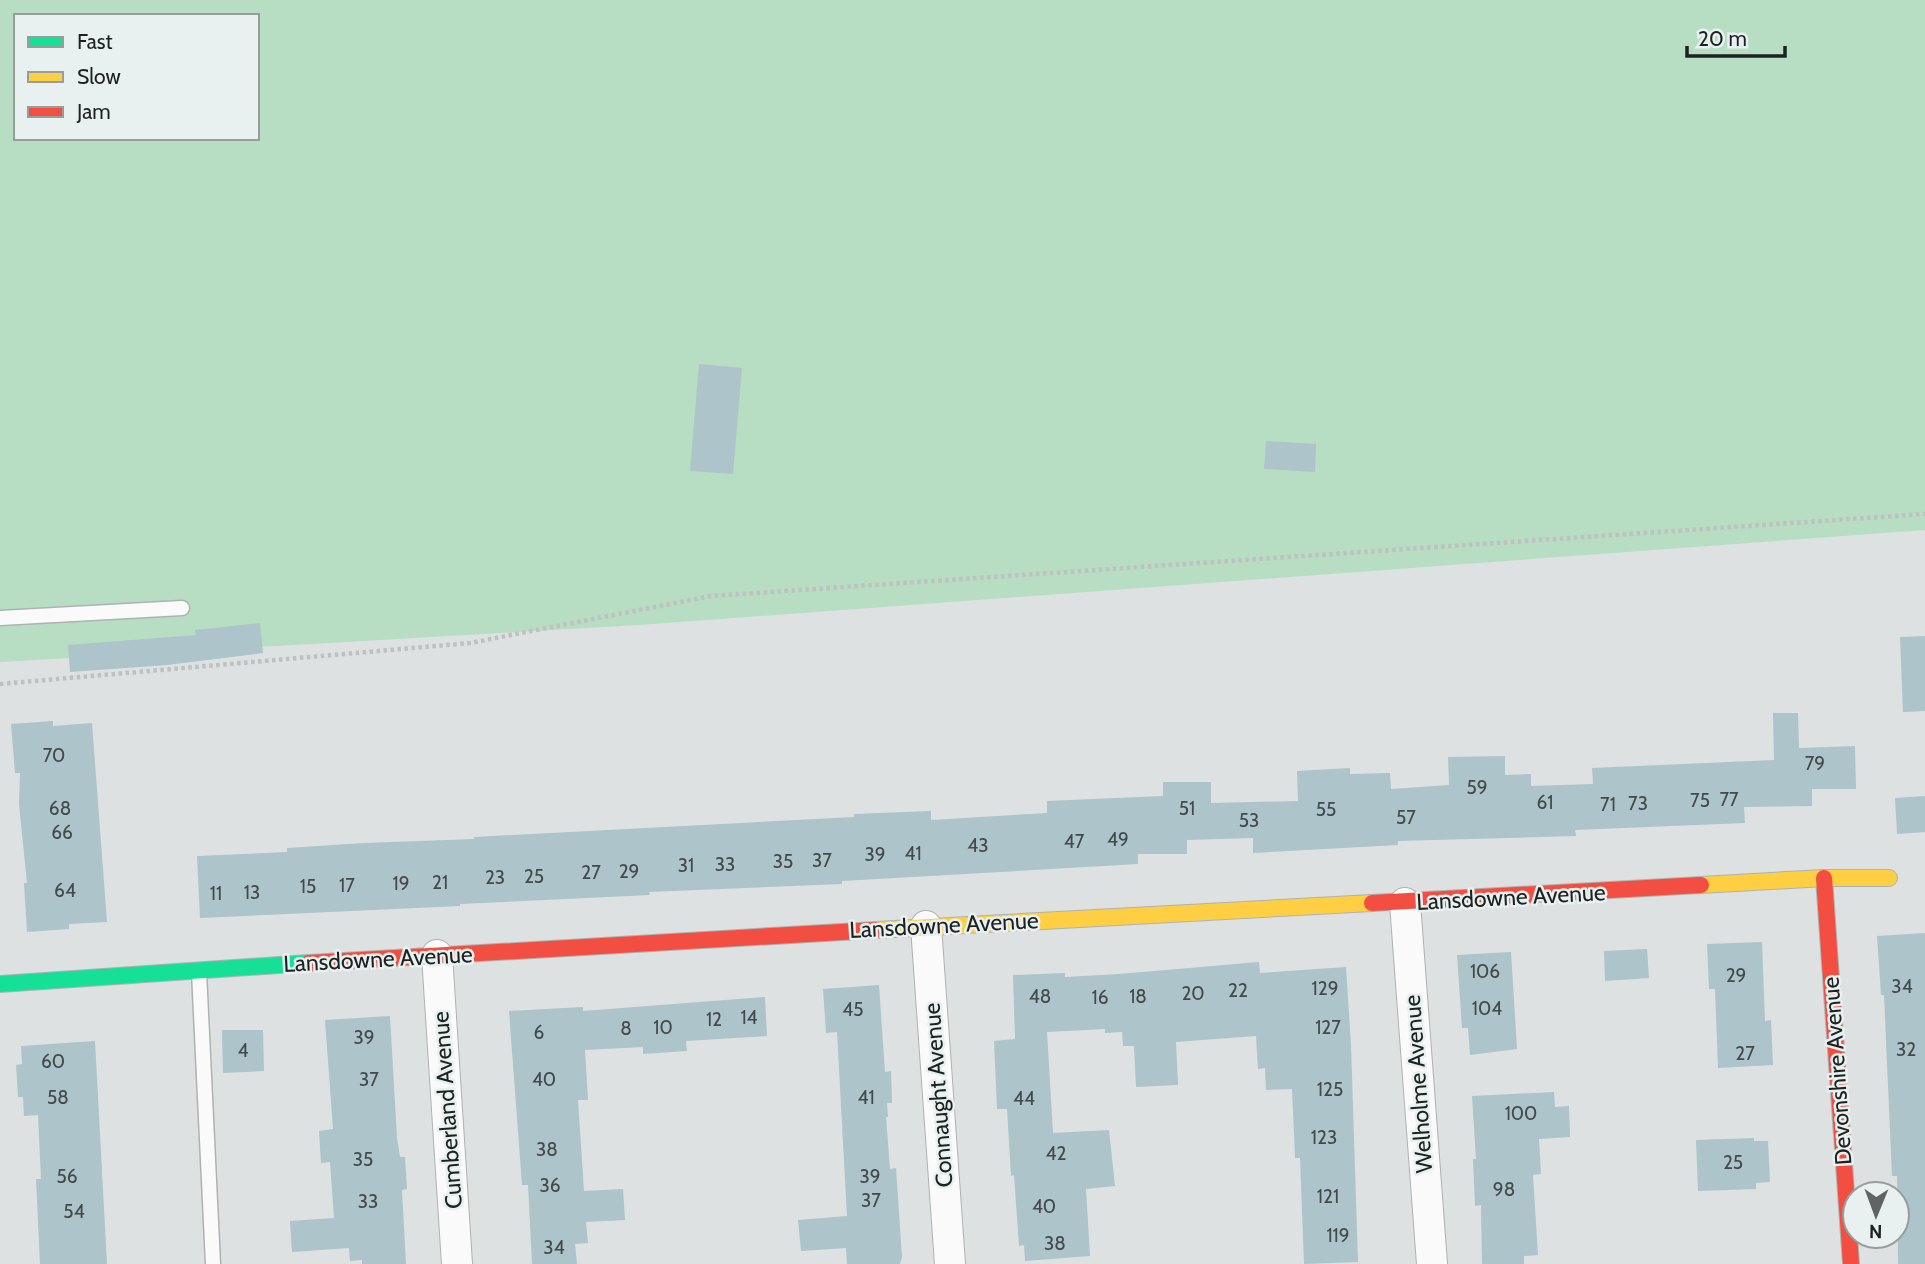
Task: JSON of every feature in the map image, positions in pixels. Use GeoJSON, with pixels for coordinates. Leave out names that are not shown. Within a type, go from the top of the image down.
{"type":"FeatureCollection","features":[{"type":"Feature","properties":{"kind":"street","name":"Lansdowne Avenue"},"geometry":{"type":"LineString","coordinates":[[0,984],[199,969],[926,926],[1405,903],[1824,878],[1889,878]]}},
{"type":"Feature","properties":{"kind":"street","name":"Devonshire Avenue"},"geometry":{"type":"LineString","coordinates":[[1824,878],[1851,1264]]}},
{"type":"Feature","properties":{"kind":"street","name":"Welholme Avenue"},"geometry":{"type":"LineString","coordinates":[[1405,903],[1432,1264]]}},
{"type":"Feature","properties":{"kind":"street","name":"Connaught Avenue"},"geometry":{"type":"LineString","coordinates":[[926,926],[950,1264]]}},
{"type":"Feature","properties":{"kind":"street","name":"Cumberland Avenue"},"geometry":{"type":"LineString","coordinates":[[437,955],[457,1264]]}},
{"type":"Feature","properties":{"kind":"lane"},"geometry":{"type":"LineString","coordinates":[[0,618],[181,608]]}},
{"type":"Feature","properties":{"kind":"lane"},"geometry":{"type":"LineString","coordinates":[[199,969],[213,1264]]}},
{"type":"Feature","properties":{"kind":"path"},"geometry":{"type":"LineString","coordinates":[[0,684],[470,643],[711,596],[1925,514]]}},
{"type":"Feature","properties":{"kind":"green space"},"geometry":{"type":"Polygon","coordinates":[[[0,0],[1925,0],[1925,530],[639,625],[0,662],[0,0]]]}},
{"type":"Feature","properties":{"kind":"building"},"geometry":{"type":"Polygon","coordinates":[[[699,364],[742,368],[733,474],[690,471],[699,364]]]}},
{"type":"Feature","properties":{"kind":"building"},"geometry":{"type":"Polygon","coordinates":[[[1266,441],[1316,444],[1315,472],[1264,469],[1266,441]]]}},
{"type":"Feature","properties":{"kind":"building"},"geometry":{"type":"Polygon","coordinates":[[[260,623],[263,653],[167,665],[70,672],[68,645],[196,635],[195,630],[260,623]]]}},
{"type":"Feature","properties":{"kind":"building"},"geometry":{"type":"Polygon","coordinates":[[[1925,636],[1925,711],[1903,712],[1900,637],[1925,636]]]}},
{"type":"Feature","properties":{"kind":"building"},"geometry":{"type":"Polygon","coordinates":[[[1773,713],[1798,713],[1799,748],[1855,746],[1856,789],[1812,789],[1812,806],[1744,807],[1745,823],[1575,830],[1576,836],[1398,841],[1398,845],[1253,853],[1253,838],[1187,840],[1187,854],[1138,854],[1138,864],[842,881],[842,884],[649,892],[650,895],[460,906],[200,918],[197,856],[287,852],[287,848],[364,843],[854,817],[854,814],[931,811],[931,820],[1047,813],[1047,801],[1163,796],[1163,782],[1211,782],[1211,803],[1298,801],[1297,771],[1350,768],[1350,774],[1390,773],[1391,789],[1449,785],[1448,757],[1505,756],[1505,775],[1531,774],[1531,786],[1593,784],[1592,768],[1774,760],[1773,713]]]}},
{"type":"Feature","properties":{"kind":"building"},"geometry":{"type":"Polygon","coordinates":[[[53,721],[53,726],[92,723],[107,922],[69,924],[69,929],[27,932],[24,883],[27,883],[19,804],[20,773],[15,773],[11,724],[53,721]]]}},
{"type":"Feature","properties":{"kind":"building"},"geometry":{"type":"Polygon","coordinates":[[[1925,796],[1925,832],[1897,834],[1895,798],[1925,796]]]}},
{"type":"Feature","properties":{"kind":"building"},"geometry":{"type":"Polygon","coordinates":[[[1925,933],[1925,1264],[1898,1264],[1898,1250],[1911,1250],[1911,1180],[1897,1180],[1897,1176],[1892,1176],[1884,995],[1881,995],[1877,936],[1925,933]]]}},
{"type":"Feature","properties":{"kind":"building"},"geometry":{"type":"Polygon","coordinates":[[[1762,942],[1765,1021],[1771,1020],[1773,1065],[1718,1068],[1715,989],[1709,989],[1707,944],[1762,942]]]}},
{"type":"Feature","properties":{"kind":"building"},"geometry":{"type":"Polygon","coordinates":[[[1647,949],[1649,978],[1605,981],[1604,951],[1647,949]]]}},
{"type":"Feature","properties":{"kind":"building"},"geometry":{"type":"Polygon","coordinates":[[[1511,952],[1517,1049],[1470,1055],[1468,1028],[1462,1028],[1457,955],[1511,952]]]}},
{"type":"Feature","properties":{"kind":"building"},"geometry":{"type":"Polygon","coordinates":[[[1259,962],[1260,973],[1346,967],[1358,1262],[1304,1264],[1300,1158],[1295,1158],[1292,1089],[1266,1090],[1265,1068],[1258,1069],[1256,1036],[1176,1042],[1178,1085],[1136,1087],[1134,1046],[1123,1046],[1122,1032],[1105,1033],[1105,1029],[1047,1032],[1053,1133],[1109,1130],[1115,1186],[1086,1189],[1090,1256],[1025,1261],[1024,1245],[1019,1246],[1007,1109],[997,1109],[994,1041],[1015,1039],[1013,975],[1065,973],[1065,977],[1259,962]]]}},
{"type":"Feature","properties":{"kind":"building"},"geometry":{"type":"Polygon","coordinates":[[[879,985],[885,1072],[891,1071],[892,1103],[887,1103],[886,1117],[890,1169],[896,1168],[902,1257],[900,1264],[847,1264],[846,1248],[801,1251],[798,1220],[847,1216],[837,1032],[826,1033],[823,989],[879,985]]]}},
{"type":"Feature","properties":{"kind":"building"},"geometry":{"type":"Polygon","coordinates":[[[765,997],[767,1036],[686,1041],[687,1051],[643,1054],[643,1047],[585,1050],[588,1100],[578,1100],[584,1191],[623,1189],[625,1220],[586,1222],[588,1243],[575,1244],[577,1264],[532,1264],[528,1185],[522,1185],[509,1011],[583,1007],[583,1011],[765,997]]]}},
{"type":"Feature","properties":{"kind":"building"},"geometry":{"type":"Polygon","coordinates":[[[390,1016],[397,1138],[400,1157],[405,1157],[407,1189],[402,1190],[406,1264],[362,1264],[362,1260],[350,1261],[349,1248],[292,1252],[290,1221],[334,1218],[330,1162],[321,1163],[319,1131],[333,1129],[325,1020],[390,1016]]]}},
{"type":"Feature","properties":{"kind":"building"},"geometry":{"type":"Polygon","coordinates":[[[222,1030],[263,1030],[264,1071],[223,1073],[222,1030]]]}},
{"type":"Feature","properties":{"kind":"building"},"geometry":{"type":"Polygon","coordinates":[[[95,1041],[107,1264],[40,1264],[36,1179],[41,1179],[38,1115],[24,1116],[23,1097],[18,1097],[16,1065],[22,1064],[21,1046],[95,1041]]]}},
{"type":"Feature","properties":{"kind":"building"},"geometry":{"type":"Polygon","coordinates":[[[1554,1092],[1555,1107],[1569,1106],[1570,1137],[1539,1139],[1541,1174],[1533,1175],[1538,1255],[1524,1256],[1524,1264],[1482,1264],[1481,1205],[1475,1206],[1473,1159],[1476,1159],[1472,1096],[1554,1092]]]}},
{"type":"Feature","properties":{"kind":"building"},"geometry":{"type":"Polygon","coordinates":[[[1754,1138],[1754,1141],[1768,1141],[1770,1182],[1756,1183],[1756,1189],[1698,1191],[1696,1140],[1754,1138]]]}},
{"type":"Feature","properties":{"kind":"traffic: fast"},"geometry":{"type":"LineString","coordinates":[[0,984],[309,963]]}},
{"type":"Feature","properties":{"kind":"traffic: slow"},"geometry":{"type":"LineString","coordinates":[[1701,885],[1824,878],[1889,878]]}},
{"type":"Feature","properties":{"kind":"traffic: slow"},"geometry":{"type":"LineString","coordinates":[[876,930],[1372,903]]}},
{"type":"Feature","properties":{"kind":"traffic: jam"},"geometry":{"type":"LineString","coordinates":[[1824,878],[1851,1264]]}},
{"type":"Feature","properties":{"kind":"traffic: jam"},"geometry":{"type":"LineString","coordinates":[[1372,903],[1701,885]]}},
{"type":"Feature","properties":{"kind":"traffic: jam"},"geometry":{"type":"LineString","coordinates":[[309,963],[876,930]]}}]}
